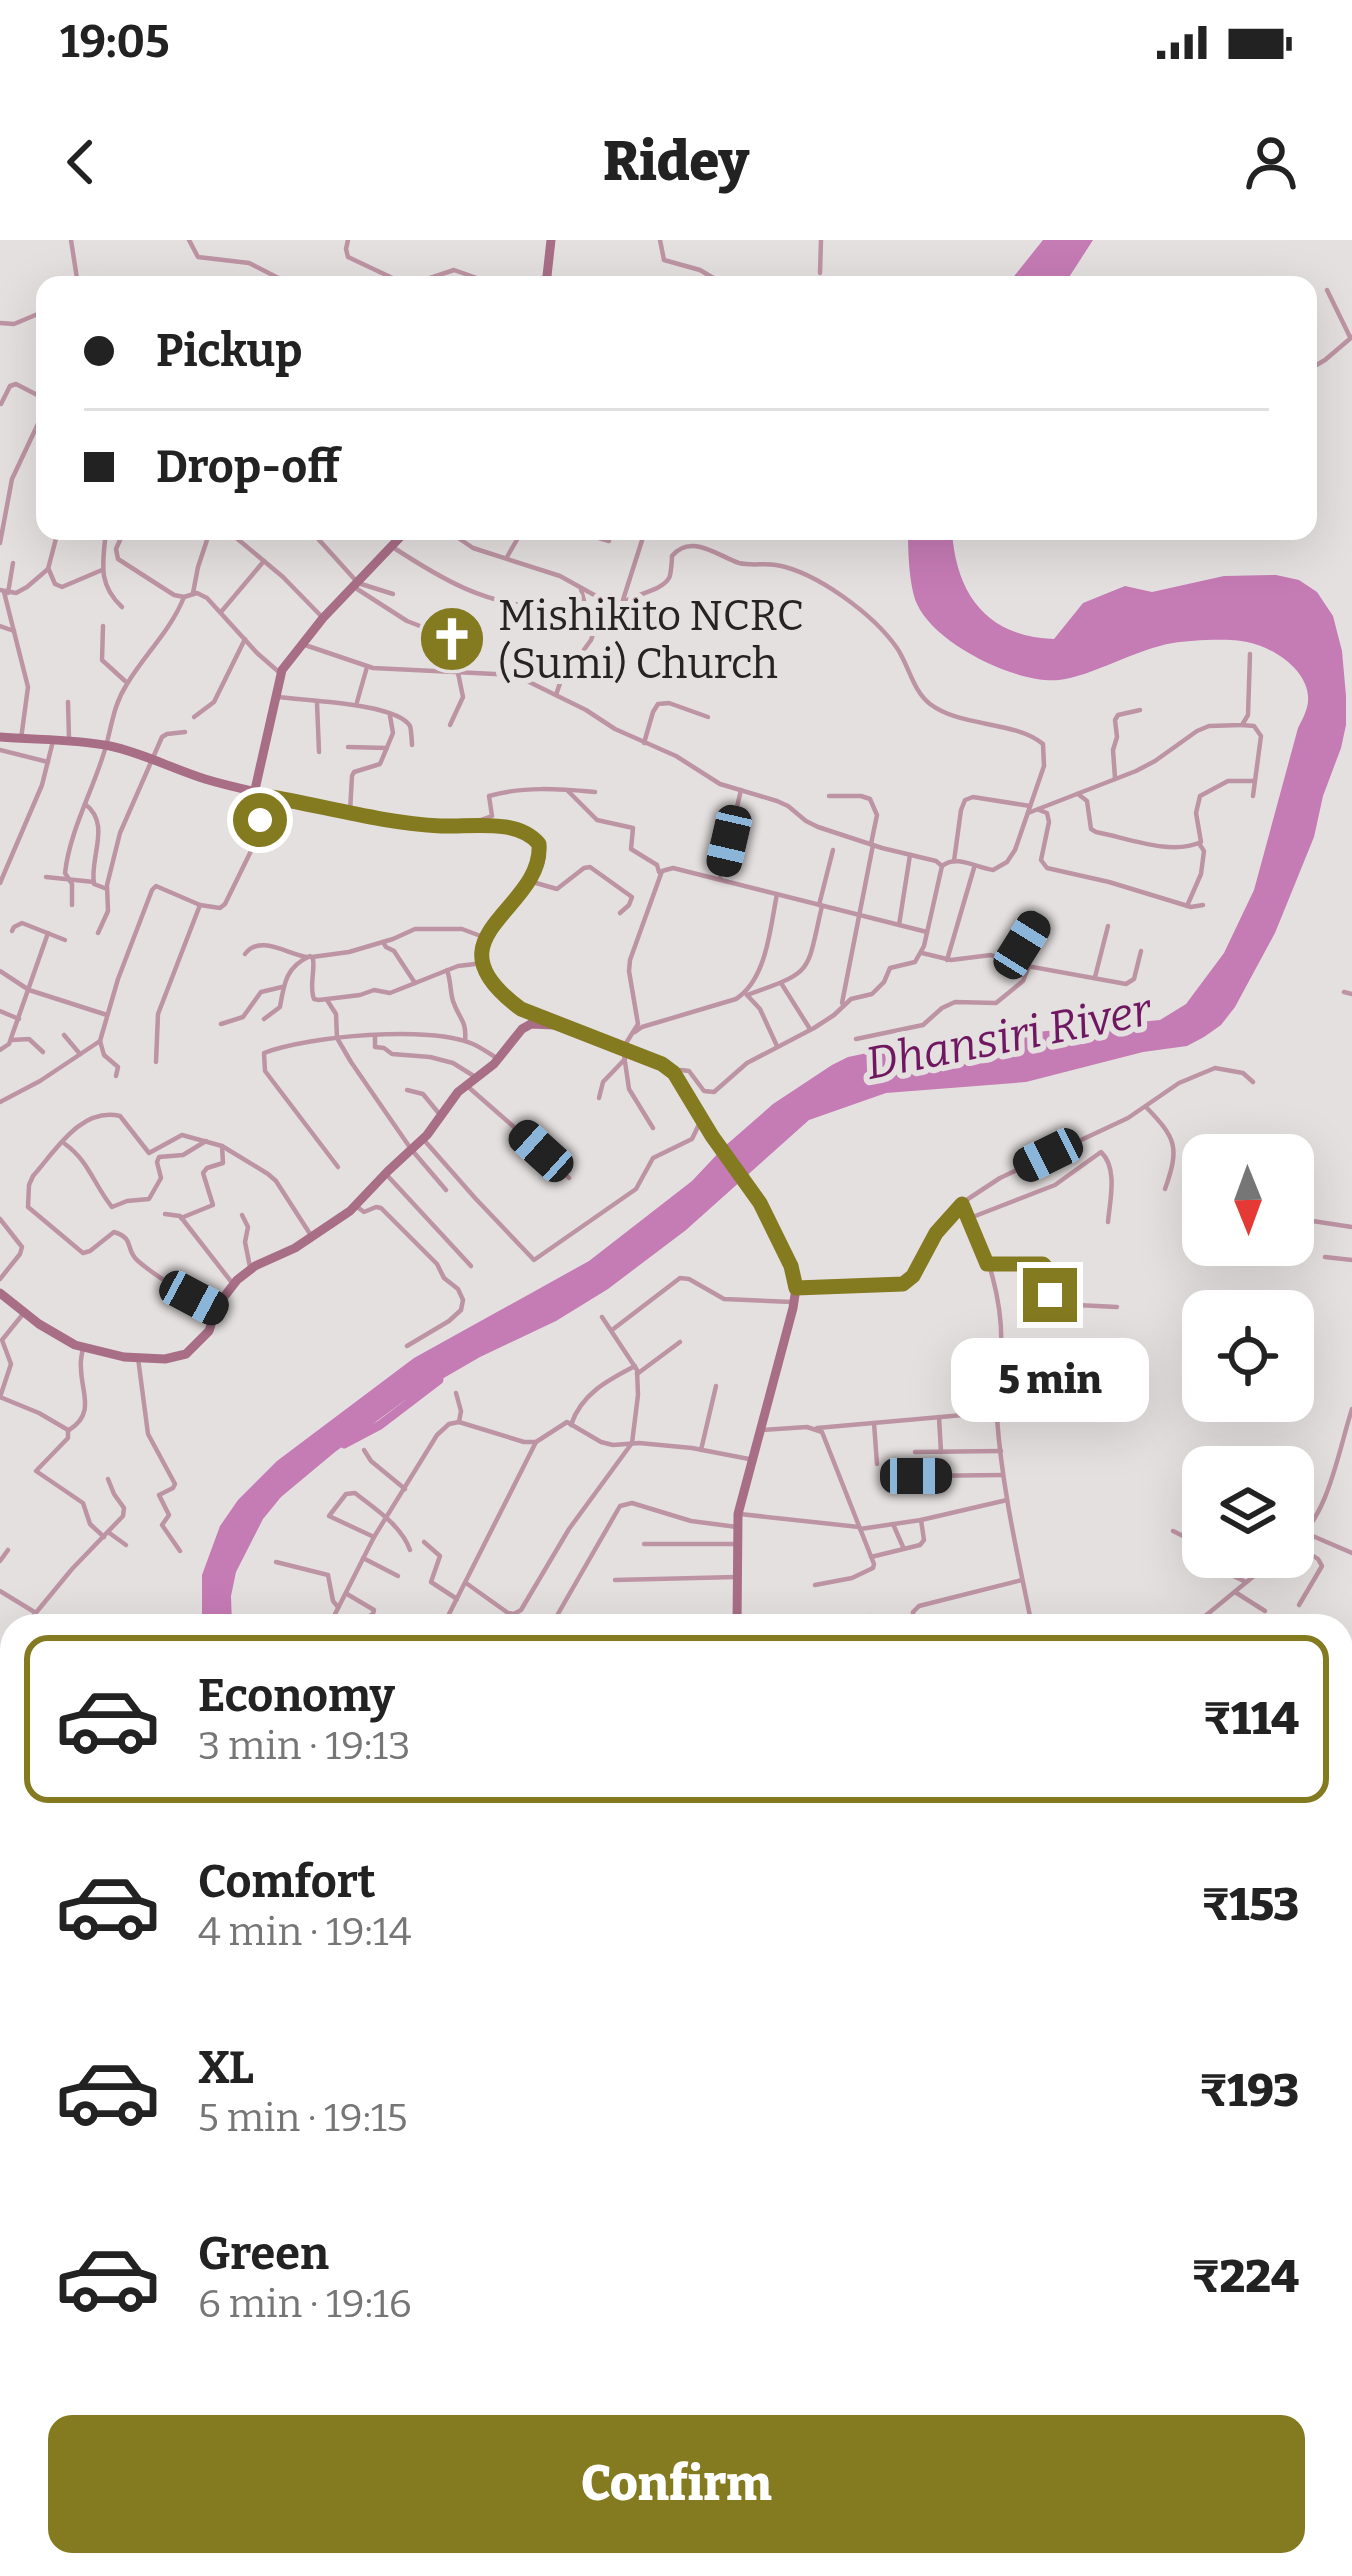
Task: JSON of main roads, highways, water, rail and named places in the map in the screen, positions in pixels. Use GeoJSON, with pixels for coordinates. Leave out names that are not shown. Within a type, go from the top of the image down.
{"type":"FeatureCollection","features":[{"type":"Feature","properties":{"kind":"main road"},"geometry":{"type":"LineString","coordinates":[[547,276],[551,240]]}},
{"type":"Feature","properties":{"kind":"main road"},"geometry":{"type":"LineString","coordinates":[[254,794],[280,673],[322,618],[397,540]]}},
{"type":"Feature","properties":{"kind":"main road"},"geometry":{"type":"LineString","coordinates":[[0,737],[106,745],[254,794],[407,823],[508,828],[532,836],[539,844],[540,856],[529,881],[486,938],[484,963],[490,981],[521,1009],[624,1054],[662,1064],[674,1073],[760,1203],[791,1266],[794,1302],[738,1514],[737,1614]]}},
{"type":"Feature","properties":{"kind":"main road"},"geometry":{"type":"LineString","coordinates":[[0,1293],[82,1348],[138,1358],[186,1354],[208,1330],[233,1284],[356,1206],[522,1029],[530,1024],[565,1026]]}},
{"type":"Feature","properties":{"kind":"water"},"geometry":{"type":"Polygon","coordinates":[[[1043,240],[1093,240],[1070,276],[1014,276],[1043,240]]]}},
{"type":"Feature","properties":{"kind":"water","name":"Dhansiri River"},"geometry":{"type":"Polygon","coordinates":[[[908,540],[953,540],[960,574],[979,608],[1010,630],[1054,639],[1083,603],[1125,586],[1152,592],[1224,576],[1276,575],[1299,580],[1317,592],[1333,616],[1342,651],[1346,725],[1314,837],[1275,933],[1235,1007],[1221,1025],[1187,1046],[1143,1052],[1026,1082],[886,1093],[809,1120],[686,1230],[608,1289],[404,1401],[335,1452],[281,1497],[263,1519],[236,1572],[232,1614],[202,1614],[202,1575],[220,1526],[238,1500],[277,1461],[414,1358],[589,1261],[692,1181],[773,1104],[832,1065],[872,1052],[1160,1020],[1186,1004],[1224,953],[1254,890],[1307,709],[1307,691],[1297,671],[1279,655],[1257,645],[1221,640],[1159,646],[1059,680],[1021,675],[959,647],[927,619],[912,588],[908,540]]]}},
{"type":"Feature","properties":{"kind":"waterway","name":"Dhansiri River"},"geometry":{"type":"LineString","coordinates":[[344,1444],[380,1425],[439,1380]]}},
{"type":"Feature","properties":{"kind":"place","name":"Mishikito NCRC (Sumi) Church"},"geometry":{"type":"Point","coordinates":[452,639]}}]}
